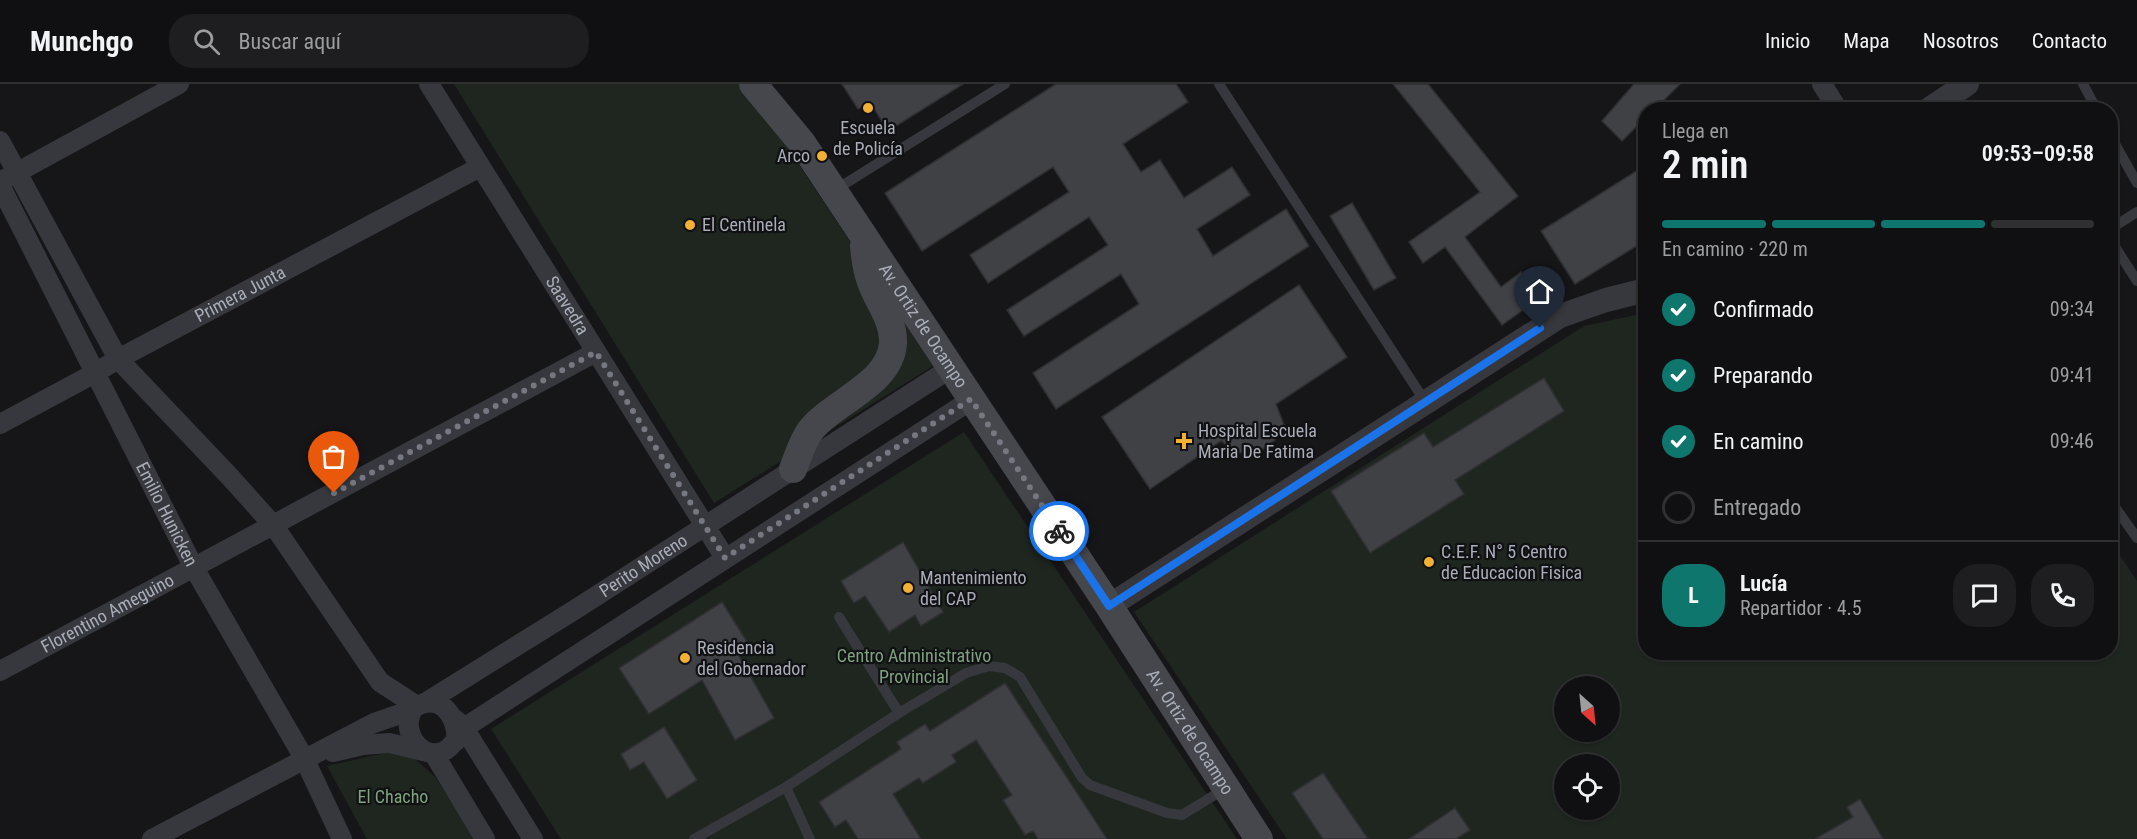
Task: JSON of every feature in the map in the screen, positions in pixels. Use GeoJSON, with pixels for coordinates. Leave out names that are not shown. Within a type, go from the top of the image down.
{"type":"FeatureCollection","features":[{"type":"Feature","properties":{"kind":"main road","name":"Av. Ortiz de Ocampo"},"geometry":{"type":"LineString","coordinates":[[753,84],[802,143],[1109,606],[1259,839]]}},
{"type":"Feature","properties":{"kind":"main road","name":"Av. Ortiz de Ocampo"},"geometry":{"type":"LineString","coordinates":[[774,84],[802,143]]}},
{"type":"Feature","properties":{"kind":"main road"},"geometry":{"type":"LineString","coordinates":[[793,469],[809,433],[825,416],[878,376],[890,358],[893,342],[889,320],[870,281],[863,235]]}},
{"type":"Feature","properties":{"kind":"street"},"geometry":{"type":"LineString","coordinates":[[5,180],[179,84]]}},
{"type":"Feature","properties":{"kind":"street","name":"Saavedra"},"geometry":{"type":"LineString","coordinates":[[429,84],[725,558]]}},
{"type":"Feature","properties":{"kind":"street"},"geometry":{"type":"LineString","coordinates":[[1822,84],[1833,102]]}},
{"type":"Feature","properties":{"kind":"street"},"geometry":{"type":"LineString","coordinates":[[1940,102],[1967,84]]}},
{"type":"Feature","properties":{"kind":"street","name":"Emilio Hunicken"},"geometry":{"type":"LineString","coordinates":[[0,141],[5,180],[95,374],[194,568],[304,758],[342,839]]}},
{"type":"Feature","properties":{"kind":"street","name":"Primera Junta"},"geometry":{"type":"LineString","coordinates":[[0,424],[480,167]]}},
{"type":"Feature","properties":{"kind":"street","name":"Emilio Hunicken"},"geometry":{"type":"LineString","coordinates":[[5,180],[118,359],[274,526],[380,682],[418,706],[440,705],[448,712],[460,735],[533,839]]}},
{"type":"Feature","properties":{"kind":"street"},"geometry":{"type":"LineString","coordinates":[[1109,606],[1560,316],[1638,292]]}},
{"type":"Feature","properties":{"kind":"street","name":"Florentino Ameguino"},"geometry":{"type":"LineString","coordinates":[[0,671],[596,352]]}},
{"type":"Feature","properties":{"kind":"street","name":"Perito Moreno"},"geometry":{"type":"LineString","coordinates":[[152,839],[374,723],[418,706],[951,368]]}},
{"type":"Feature","properties":{"kind":"street"},"geometry":{"type":"LineString","coordinates":[[428,752],[446,750],[460,735],[725,558],[971,399]]}},
{"type":"Feature","properties":{"kind":"street"},"geometry":{"type":"LineString","coordinates":[[418,706],[409,728],[413,740],[428,752],[485,839]]}},
{"type":"Feature","properties":{"kind":"street","name":"Perito Moreno"},"geometry":{"type":"LineString","coordinates":[[304,758],[363,745],[389,743],[428,752]]}},
{"type":"Feature","properties":{"kind":"lane"},"geometry":{"type":"LineString","coordinates":[[834,191],[1005,84]]}},
{"type":"Feature","properties":{"kind":"lane"},"geometry":{"type":"LineString","coordinates":[[1219,84],[1426,403]]}},
{"type":"Feature","properties":{"kind":"lane"},"geometry":{"type":"LineString","coordinates":[[2082,84],[2092,102]]}},
{"type":"Feature","properties":{"kind":"lane"},"geometry":{"type":"LineString","coordinates":[[2118,149],[2137,183]]}},
{"type":"Feature","properties":{"kind":"lane"},"geometry":{"type":"LineString","coordinates":[[2118,224],[2137,213]]}},
{"type":"Feature","properties":{"kind":"lane"},"geometry":{"type":"LineString","coordinates":[[2118,251],[2137,281]]}},
{"type":"Feature","properties":{"kind":"lane"},"geometry":{"type":"LineString","coordinates":[[2118,511],[2137,538]]}},
{"type":"Feature","properties":{"kind":"lane"},"geometry":{"type":"LineString","coordinates":[[839,617],[899,713]]}},
{"type":"Feature","properties":{"kind":"lane"},"geometry":{"type":"LineString","coordinates":[[694,839],[709,835],[899,713],[966,673],[989,666],[1005,668],[1020,677],[1082,778],[1090,785],[1167,813],[1182,815],[1226,788]]}},
{"type":"Feature","properties":{"kind":"lane"},"geometry":{"type":"LineString","coordinates":[[786,787],[810,839]]}},
{"type":"Feature","properties":{"kind":"green space","name":"El Centinela"},"geometry":{"type":"Polygon","coordinates":[[[454,84],[745,84],[933,366],[714,503],[454,84]]]}},
{"type":"Feature","properties":{"kind":"green space","name":"C.E.F. N° 5 Centro de Educacion Fisica"},"geometry":{"type":"Polygon","coordinates":[[[1638,314],[1638,660],[2118,660],[2118,552],[2137,581],[2137,839],[1287,839],[1134,612],[1584,326],[1638,314]]]}},
{"type":"Feature","properties":{"kind":"green space","name":"Centro Administrativo Provincial"},"geometry":{"type":"Polygon","coordinates":[[[964,432],[1237,839],[561,839],[491,729],[964,432]]]}},
{"type":"Feature","properties":{"kind":"green space","name":"El Chacho"},"geometry":{"type":"Polygon","coordinates":[[[385,753],[414,758],[435,777],[476,839],[367,839],[327,766],[385,753]]]}},
{"type":"Feature","properties":{"kind":"building"},"geometry":{"type":"Polygon","coordinates":[[[842,84],[963,84],[888,131],[870,102],[858,109],[842,84]]]}},
{"type":"Feature","properties":{"kind":"building"},"geometry":{"type":"Polygon","coordinates":[[[1056,84],[1176,84],[1188,102],[1123,144],[1141,172],[1160,160],[1184,198],[1232,167],[1250,195],[1197,229],[1213,256],[1286,209],[1309,246],[1056,409],[1033,373],[1139,304],[1121,274],[1024,336],[1007,310],[1108,245],[1089,217],[988,283],[970,255],[1069,192],[1053,167],[922,251],[885,193],[1056,84]]]}},
{"type":"Feature","properties":{"kind":"building"},"geometry":{"type":"Polygon","coordinates":[[[1393,84],[1428,84],[1518,196],[1465,237],[1501,287],[1521,272],[1540,298],[1502,325],[1445,247],[1423,263],[1409,242],[1480,192],[1393,84]]]}},
{"type":"Feature","properties":{"kind":"building"},"geometry":{"type":"Polygon","coordinates":[[[1634,84],[1680,84],[1662,102],[1638,102],[1638,125],[1622,141],[1602,121],[1634,84]]]}},
{"type":"Feature","properties":{"kind":"building"},"geometry":{"type":"Polygon","coordinates":[[[1638,170],[1638,245],[1575,284],[1541,231],[1638,170]]]}},
{"type":"Feature","properties":{"kind":"building"},"geometry":{"type":"Polygon","coordinates":[[[1352,203],[1396,278],[1374,290],[1330,216],[1352,203]]]}},
{"type":"Feature","properties":{"kind":"building"},"geometry":{"type":"Polygon","coordinates":[[[1299,285],[1347,357],[1276,404],[1284,425],[1275,440],[1259,452],[1237,453],[1221,441],[1150,489],[1102,417],[1299,285]]]}},
{"type":"Feature","properties":{"kind":"building"},"geometry":{"type":"Polygon","coordinates":[[[1544,378],[1564,411],[1455,480],[1464,494],[1370,553],[1331,491],[1424,433],[1433,447],[1544,378]]]}},
{"type":"Feature","properties":{"kind":"building","name":"Mantenimiento del CAP"},"geometry":{"type":"Polygon","coordinates":[[[903,542],[943,612],[921,626],[915,615],[889,632],[865,596],[854,603],[841,581],[903,542]]]}},
{"type":"Feature","properties":{"kind":"building","name":"Residencia del Gobernador"},"geometry":{"type":"Polygon","coordinates":[[[722,602],[751,648],[739,656],[774,718],[735,740],[702,680],[649,714],[619,668],[722,602]]]}},
{"type":"Feature","properties":{"kind":"building"},"geometry":{"type":"Polygon","coordinates":[[[1005,683],[1107,839],[1038,839],[1033,831],[1025,835],[1003,800],[1012,795],[976,740],[952,755],[956,762],[923,783],[919,778],[893,794],[921,839],[858,839],[846,820],[835,827],[819,802],[901,749],[897,742],[925,724],[930,731],[1005,683]]]}},
{"type":"Feature","properties":{"kind":"building"},"geometry":{"type":"Polygon","coordinates":[[[664,727],[697,780],[667,799],[644,762],[630,770],[621,754],[664,727]]]}},
{"type":"Feature","properties":{"kind":"building"},"geometry":{"type":"Polygon","coordinates":[[[1323,773],[1368,839],[1323,839],[1292,793],[1323,773]]]}},
{"type":"Feature","properties":{"kind":"building"},"geometry":{"type":"Polygon","coordinates":[[[1860,799],[1883,839],[1815,839],[1853,817],[1847,807],[1860,799]]]}},
{"type":"Feature","properties":{"kind":"building"},"geometry":{"type":"Polygon","coordinates":[[[1455,808],[1470,830],[1456,839],[1409,839],[1455,808]]]}},
{"type":"Feature","properties":{"kind":"way so far"},"geometry":{"type":"LineString","coordinates":[[334,493],[596,352],[725,558],[971,399],[1059,531]]}},
{"type":"Feature","properties":{"kind":"place","name":"Escuela de Policía"},"geometry":{"type":"Point","coordinates":[868,108]}},
{"type":"Feature","properties":{"kind":"place","name":"Arco"},"geometry":{"type":"Point","coordinates":[822,156]}},
{"type":"Feature","properties":{"kind":"place","name":"El Centinela"},"geometry":{"type":"Point","coordinates":[690,225]}},
{"type":"Feature","properties":{"kind":"place","name":"Hospital Escuela Maria De Fatima"},"geometry":{"type":"Point","coordinates":[1184,441]}},
{"type":"Feature","properties":{"kind":"place","name":"C.E.F. N° 5 Centro de Educacion Fisica"},"geometry":{"type":"Point","coordinates":[1429,562]}},
{"type":"Feature","properties":{"kind":"place","name":"Mantenimiento del CAP"},"geometry":{"type":"Point","coordinates":[908,588]}},
{"type":"Feature","properties":{"kind":"place","name":"Residencia del Gobernador"},"geometry":{"type":"Point","coordinates":[685,658]}},
{"type":"Feature","properties":{"kind":"route"},"geometry":{"type":"LineString","coordinates":[[1059,531],[1109,606],[1540,328]]}}]}
